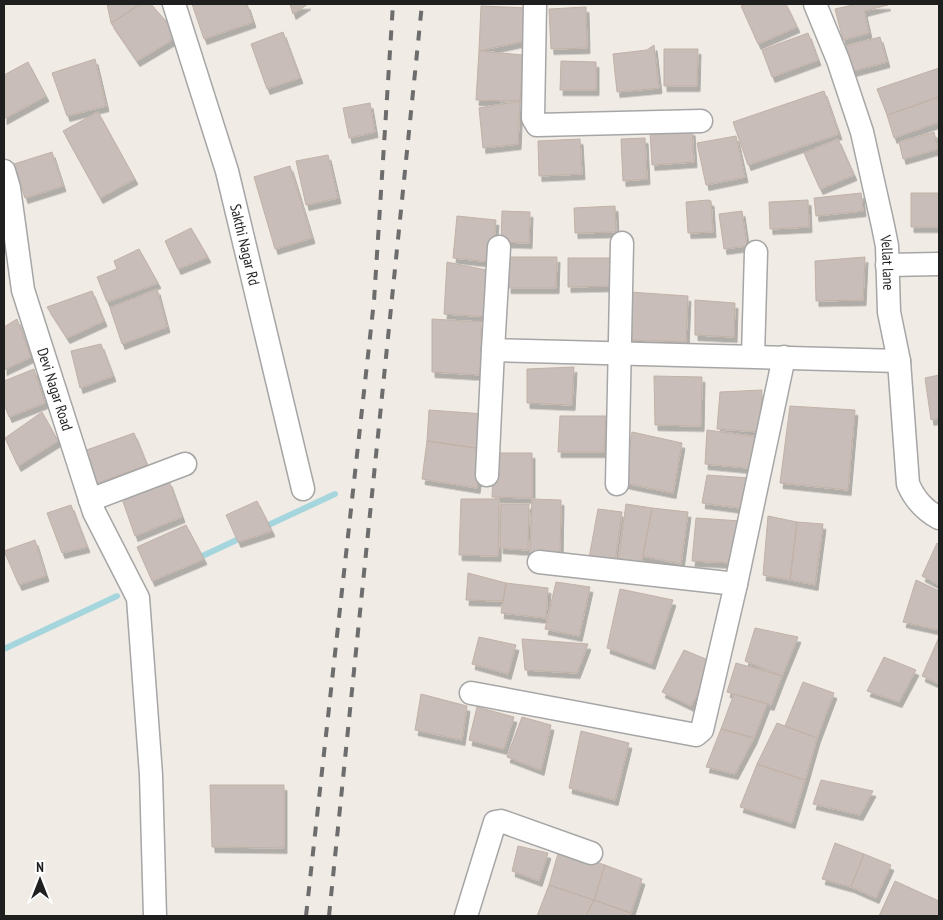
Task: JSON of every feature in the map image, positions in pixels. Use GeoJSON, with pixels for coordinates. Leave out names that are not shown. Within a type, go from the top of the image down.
{"type":"FeatureCollection","features":[{"type":"Feature","properties":{"kind":"street","name":"Sakthi Nagar Rd"},"geometry":{"type":"LineString","coordinates":[[174,4],[227,170],[303,489]]}},
{"type":"Feature","properties":{"kind":"street"},"geometry":{"type":"LineString","coordinates":[[535,4],[533,118],[537,125],[701,121]]}},
{"type":"Feature","properties":{"kind":"street","name":"Vellat lane"},"geometry":{"type":"LineString","coordinates":[[815,4],[838,60],[862,132],[883,226],[889,312],[898,361],[908,484],[913,497],[928,512],[939,518]]}},
{"type":"Feature","properties":{"kind":"street","name":"Devi Nagar Road"},"geometry":{"type":"LineString","coordinates":[[4,171],[9,188],[23,290],[94,512],[138,598],[152,774],[155,916]]}},
{"type":"Feature","properties":{"kind":"street"},"geometry":{"type":"LineString","coordinates":[[617,484],[622,243]]}},
{"type":"Feature","properties":{"kind":"street"},"geometry":{"type":"LineString","coordinates":[[486,475],[499,247]]}},
{"type":"Feature","properties":{"kind":"street"},"geometry":{"type":"LineString","coordinates":[[753,356],[756,252]]}},
{"type":"Feature","properties":{"kind":"street"},"geometry":{"type":"LineString","coordinates":[[887,265],[939,264]]}},
{"type":"Feature","properties":{"kind":"street"},"geometry":{"type":"LineString","coordinates":[[493,350],[898,361]]}},
{"type":"Feature","properties":{"kind":"street"},"geometry":{"type":"LineString","coordinates":[[471,693],[696,735],[702,730],[736,584],[784,357]]}},
{"type":"Feature","properties":{"kind":"street"},"geometry":{"type":"LineString","coordinates":[[90,500],[185,464]]}},
{"type":"Feature","properties":{"kind":"street"},"geometry":{"type":"LineString","coordinates":[[539,562],[736,584]]}},
{"type":"Feature","properties":{"kind":"street"},"geometry":{"type":"LineString","coordinates":[[473,915],[496,822],[501,821],[591,853]]}},
{"type":"Feature","properties":{"kind":"building"},"geometry":{"type":"Polygon","coordinates":[[[107,4],[141,4],[111,23],[107,4]]]}},
{"type":"Feature","properties":{"kind":"building"},"geometry":{"type":"Polygon","coordinates":[[[141,4],[151,4],[179,36],[137,61],[111,23],[141,4]]]}},
{"type":"Feature","properties":{"kind":"building"},"geometry":{"type":"Polygon","coordinates":[[[192,4],[247,4],[253,22],[204,39],[192,4]]]}},
{"type":"Feature","properties":{"kind":"building"},"geometry":{"type":"Polygon","coordinates":[[[290,4],[308,4],[293,14],[290,4]]]}},
{"type":"Feature","properties":{"kind":"building"},"geometry":{"type":"Polygon","coordinates":[[[747,4],[786,4],[797,27],[758,44],[741,6],[747,4]]]}},
{"type":"Feature","properties":{"kind":"building"},"geometry":{"type":"Polygon","coordinates":[[[857,4],[888,5],[864,11],[869,33],[843,40],[835,9],[857,4]]]}},
{"type":"Feature","properties":{"kind":"building"},"geometry":{"type":"Polygon","coordinates":[[[481,6],[528,8],[524,41],[479,51],[481,6]]]}},
{"type":"Feature","properties":{"kind":"building"},"geometry":{"type":"Polygon","coordinates":[[[586,7],[587,48],[551,49],[549,9],[586,7]]]}},
{"type":"Feature","properties":{"kind":"building"},"geometry":{"type":"Polygon","coordinates":[[[283,32],[300,78],[267,89],[251,44],[283,32]]]}},
{"type":"Feature","properties":{"kind":"building"},"geometry":{"type":"Polygon","coordinates":[[[808,33],[818,60],[772,77],[762,50],[808,33]]]}},
{"type":"Feature","properties":{"kind":"building"},"geometry":{"type":"Polygon","coordinates":[[[880,37],[887,62],[853,71],[846,46],[880,37]]]}},
{"type":"Feature","properties":{"kind":"building"},"geometry":{"type":"Polygon","coordinates":[[[654,45],[659,88],[617,92],[613,54],[647,50],[654,45]]]}},
{"type":"Feature","properties":{"kind":"building"},"geometry":{"type":"Polygon","coordinates":[[[664,49],[698,49],[697,86],[664,86],[664,49]]]}},
{"type":"Feature","properties":{"kind":"building"},"geometry":{"type":"Polygon","coordinates":[[[479,51],[523,55],[520,101],[476,100],[479,51]]]}},
{"type":"Feature","properties":{"kind":"building"},"geometry":{"type":"Polygon","coordinates":[[[95,59],[106,106],[67,116],[52,73],[95,59]]]}},
{"type":"Feature","properties":{"kind":"building"},"geometry":{"type":"Polygon","coordinates":[[[561,61],[596,62],[596,90],[560,90],[561,61]]]}},
{"type":"Feature","properties":{"kind":"building"},"geometry":{"type":"Polygon","coordinates":[[[28,62],[46,96],[4,119],[4,75],[28,62]]]}},
{"type":"Feature","properties":{"kind":"building"},"geometry":{"type":"Polygon","coordinates":[[[939,68],[939,97],[887,115],[877,89],[939,68]]]}},
{"type":"Feature","properties":{"kind":"building"},"geometry":{"type":"Polygon","coordinates":[[[824,91],[839,134],[748,165],[733,122],[824,91]]]}},
{"type":"Feature","properties":{"kind":"building"},"geometry":{"type":"Polygon","coordinates":[[[939,97],[939,122],[894,138],[887,115],[939,97]]]}},
{"type":"Feature","properties":{"kind":"building"},"geometry":{"type":"Polygon","coordinates":[[[520,101],[518,144],[483,148],[479,108],[520,101]]]}},
{"type":"Feature","properties":{"kind":"building"},"geometry":{"type":"Polygon","coordinates":[[[370,103],[375,132],[349,138],[343,108],[370,103]]]}},
{"type":"Feature","properties":{"kind":"building"},"geometry":{"type":"Polygon","coordinates":[[[98,112],[135,179],[100,198],[63,131],[98,112]]]}},
{"type":"Feature","properties":{"kind":"building"},"geometry":{"type":"Polygon","coordinates":[[[692,130],[694,162],[652,165],[650,132],[692,130]]]}},
{"type":"Feature","properties":{"kind":"building"},"geometry":{"type":"Polygon","coordinates":[[[934,132],[938,149],[903,159],[899,142],[934,132]]]}},
{"type":"Feature","properties":{"kind":"building"},"geometry":{"type":"Polygon","coordinates":[[[736,136],[745,177],[706,185],[697,143],[736,136]]]}},
{"type":"Feature","properties":{"kind":"building"},"geometry":{"type":"Polygon","coordinates":[[[645,138],[647,179],[623,181],[621,139],[645,138]]]}},
{"type":"Feature","properties":{"kind":"building"},"geometry":{"type":"Polygon","coordinates":[[[580,139],[582,174],[539,176],[538,141],[580,139]]]}},
{"type":"Feature","properties":{"kind":"building"},"geometry":{"type":"Polygon","coordinates":[[[838,139],[854,175],[820,189],[804,153],[838,139]]]}},
{"type":"Feature","properties":{"kind":"building"},"geometry":{"type":"Polygon","coordinates":[[[52,152],[63,186],[25,198],[14,164],[52,152]]]}},
{"type":"Feature","properties":{"kind":"building"},"geometry":{"type":"Polygon","coordinates":[[[328,155],[338,198],[306,205],[296,161],[328,155]]]}},
{"type":"Feature","properties":{"kind":"building"},"geometry":{"type":"Polygon","coordinates":[[[290,166],[312,238],[275,249],[254,177],[290,166]]]}},
{"type":"Feature","properties":{"kind":"building"},"geometry":{"type":"Polygon","coordinates":[[[861,193],[863,211],[816,216],[814,198],[861,193]]]}},
{"type":"Feature","properties":{"kind":"building"},"geometry":{"type":"Polygon","coordinates":[[[911,193],[939,193],[939,227],[911,227],[911,193]]]}},
{"type":"Feature","properties":{"kind":"building"},"geometry":{"type":"Polygon","coordinates":[[[808,200],[809,227],[770,229],[769,202],[808,200]]]}},
{"type":"Feature","properties":{"kind":"building"},"geometry":{"type":"Polygon","coordinates":[[[711,201],[713,232],[688,233],[686,202],[711,201]]]}},
{"type":"Feature","properties":{"kind":"building"},"geometry":{"type":"Polygon","coordinates":[[[615,206],[616,232],[575,233],[574,208],[615,206]]]}},
{"type":"Feature","properties":{"kind":"building"},"geometry":{"type":"Polygon","coordinates":[[[502,211],[530,212],[529,243],[501,242],[502,211]]]}},
{"type":"Feature","properties":{"kind":"building"},"geometry":{"type":"Polygon","coordinates":[[[742,211],[747,246],[724,249],[719,214],[742,211]]]}},
{"type":"Feature","properties":{"kind":"building"},"geometry":{"type":"Polygon","coordinates":[[[457,216],[496,220],[492,262],[453,258],[457,216]]]}},
{"type":"Feature","properties":{"kind":"building"},"geometry":{"type":"Polygon","coordinates":[[[191,228],[208,257],[178,269],[165,241],[191,228]]]}},
{"type":"Feature","properties":{"kind":"building"},"geometry":{"type":"Polygon","coordinates":[[[139,249],[158,283],[107,302],[97,277],[117,269],[114,261],[139,249]]]}},
{"type":"Feature","properties":{"kind":"building"},"geometry":{"type":"Polygon","coordinates":[[[509,257],[557,257],[556,288],[508,288],[509,257]]]}},
{"type":"Feature","properties":{"kind":"building"},"geometry":{"type":"Polygon","coordinates":[[[865,257],[863,300],[816,301],[815,261],[865,257]]]}},
{"type":"Feature","properties":{"kind":"building"},"geometry":{"type":"Polygon","coordinates":[[[568,258],[610,258],[610,286],[568,287],[568,258]]]}},
{"type":"Feature","properties":{"kind":"building"},"geometry":{"type":"Polygon","coordinates":[[[447,262],[491,271],[490,317],[444,314],[447,262]]]}},
{"type":"Feature","properties":{"kind":"building"},"geometry":{"type":"Polygon","coordinates":[[[157,289],[167,327],[122,344],[110,308],[157,289]]]}},
{"type":"Feature","properties":{"kind":"building"},"geometry":{"type":"Polygon","coordinates":[[[92,291],[104,321],[67,338],[47,307],[92,291]]]}},
{"type":"Feature","properties":{"kind":"building"},"geometry":{"type":"Polygon","coordinates":[[[629,292],[688,296],[686,342],[627,340],[629,292]]]}},
{"type":"Feature","properties":{"kind":"building"},"geometry":{"type":"Polygon","coordinates":[[[695,300],[735,303],[734,337],[695,335],[695,300]]]}},
{"type":"Feature","properties":{"kind":"building"},"geometry":{"type":"Polygon","coordinates":[[[17,319],[31,357],[4,370],[4,327],[17,319]]]}},
{"type":"Feature","properties":{"kind":"building"},"geometry":{"type":"Polygon","coordinates":[[[432,319],[481,322],[482,375],[432,372],[432,319]]]}},
{"type":"Feature","properties":{"kind":"building"},"geometry":{"type":"Polygon","coordinates":[[[101,344],[113,376],[80,388],[71,351],[101,344]]]}},
{"type":"Feature","properties":{"kind":"building"},"geometry":{"type":"Polygon","coordinates":[[[574,367],[572,405],[527,403],[527,369],[574,367]]]}},
{"type":"Feature","properties":{"kind":"building"},"geometry":{"type":"Polygon","coordinates":[[[34,369],[45,403],[9,417],[4,404],[4,381],[34,369]]]}},
{"type":"Feature","properties":{"kind":"building"},"geometry":{"type":"Polygon","coordinates":[[[939,375],[939,418],[931,420],[925,378],[939,375]]]}},
{"type":"Feature","properties":{"kind":"building"},"geometry":{"type":"Polygon","coordinates":[[[654,376],[702,377],[701,426],[655,425],[654,376]]]}},
{"type":"Feature","properties":{"kind":"building"},"geometry":{"type":"Polygon","coordinates":[[[762,390],[760,432],[717,429],[720,392],[762,390]]]}},
{"type":"Feature","properties":{"kind":"building"},"geometry":{"type":"Polygon","coordinates":[[[790,406],[855,410],[848,490],[780,483],[790,406]]]}},
{"type":"Feature","properties":{"kind":"building"},"geometry":{"type":"Polygon","coordinates":[[[429,410],[485,414],[483,449],[427,441],[429,410]]]}},
{"type":"Feature","properties":{"kind":"building"},"geometry":{"type":"Polygon","coordinates":[[[42,412],[58,441],[18,466],[5,438],[42,412]]]}},
{"type":"Feature","properties":{"kind":"building"},"geometry":{"type":"Polygon","coordinates":[[[560,416],[606,416],[604,452],[558,452],[560,416]]]}},
{"type":"Feature","properties":{"kind":"building"},"geometry":{"type":"Polygon","coordinates":[[[707,430],[759,437],[758,469],[705,464],[707,430]]]}},
{"type":"Feature","properties":{"kind":"building"},"geometry":{"type":"Polygon","coordinates":[[[632,432],[682,443],[673,493],[624,483],[632,432]]]}},
{"type":"Feature","properties":{"kind":"building"},"geometry":{"type":"Polygon","coordinates":[[[134,433],[147,465],[92,485],[81,452],[134,433]]]}},
{"type":"Feature","properties":{"kind":"building"},"geometry":{"type":"Polygon","coordinates":[[[427,441],[483,449],[477,488],[422,479],[427,441]]]}},
{"type":"Feature","properties":{"kind":"building"},"geometry":{"type":"Polygon","coordinates":[[[494,453],[532,453],[532,498],[492,497],[494,453]]]}},
{"type":"Feature","properties":{"kind":"building"},"geometry":{"type":"Polygon","coordinates":[[[707,475],[750,478],[747,509],[702,503],[707,475]]]}},
{"type":"Feature","properties":{"kind":"building"},"geometry":{"type":"Polygon","coordinates":[[[169,481],[182,517],[135,536],[122,499],[169,481]]]}},
{"type":"Feature","properties":{"kind":"building"},"geometry":{"type":"Polygon","coordinates":[[[461,499],[499,499],[498,556],[459,555],[461,499]]]}},
{"type":"Feature","properties":{"kind":"building"},"geometry":{"type":"Polygon","coordinates":[[[532,499],[561,500],[560,554],[530,553],[532,499]]]}},
{"type":"Feature","properties":{"kind":"building"},"geometry":{"type":"Polygon","coordinates":[[[257,501],[272,531],[238,542],[226,515],[257,501]]]}},
{"type":"Feature","properties":{"kind":"building"},"geometry":{"type":"Polygon","coordinates":[[[501,504],[529,504],[528,550],[500,548],[501,504]]]}},
{"type":"Feature","properties":{"kind":"building"},"geometry":{"type":"Polygon","coordinates":[[[626,504],[652,508],[641,566],[618,562],[626,504]]]}},
{"type":"Feature","properties":{"kind":"building"},"geometry":{"type":"Polygon","coordinates":[[[71,505],[87,547],[62,553],[47,513],[71,505]]]}},
{"type":"Feature","properties":{"kind":"building"},"geometry":{"type":"Polygon","coordinates":[[[652,508],[688,512],[681,564],[643,556],[652,508]]]}},
{"type":"Feature","properties":{"kind":"building"},"geometry":{"type":"Polygon","coordinates":[[[598,509],[622,512],[615,562],[589,558],[598,509]]]}},
{"type":"Feature","properties":{"kind":"building"},"geometry":{"type":"Polygon","coordinates":[[[768,516],[797,522],[790,580],[763,575],[768,516]]]}},
{"type":"Feature","properties":{"kind":"building"},"geometry":{"type":"Polygon","coordinates":[[[696,518],[741,521],[735,563],[692,561],[696,518]]]}},
{"type":"Feature","properties":{"kind":"building"},"geometry":{"type":"Polygon","coordinates":[[[797,522],[823,524],[815,585],[790,580],[797,522]]]}},
{"type":"Feature","properties":{"kind":"building"},"geometry":{"type":"Polygon","coordinates":[[[186,525],[204,559],[152,581],[137,547],[186,525]]]}},
{"type":"Feature","properties":{"kind":"building"},"geometry":{"type":"Polygon","coordinates":[[[35,540],[46,576],[19,585],[4,551],[35,540]]]}},
{"type":"Feature","properties":{"kind":"building"},"geometry":{"type":"Polygon","coordinates":[[[937,543],[939,545],[939,585],[922,576],[937,543]]]}},
{"type":"Feature","properties":{"kind":"building"},"geometry":{"type":"Polygon","coordinates":[[[468,573],[506,583],[503,601],[466,600],[468,573]]]}},
{"type":"Feature","properties":{"kind":"building"},"geometry":{"type":"Polygon","coordinates":[[[916,580],[939,591],[939,630],[903,622],[916,580]]]}},
{"type":"Feature","properties":{"kind":"building"},"geometry":{"type":"Polygon","coordinates":[[[556,582],[590,587],[579,636],[545,629],[556,582]]]}},
{"type":"Feature","properties":{"kind":"building"},"geometry":{"type":"Polygon","coordinates":[[[506,583],[548,588],[546,618],[501,613],[506,583]]]}},
{"type":"Feature","properties":{"kind":"building"},"geometry":{"type":"Polygon","coordinates":[[[620,589],[673,600],[652,664],[607,648],[620,589]]]}},
{"type":"Feature","properties":{"kind":"building"},"geometry":{"type":"Polygon","coordinates":[[[755,628],[798,637],[782,676],[745,661],[755,628]]]}},
{"type":"Feature","properties":{"kind":"building"},"geometry":{"type":"Polygon","coordinates":[[[479,637],[516,645],[508,674],[472,664],[479,637]]]}},
{"type":"Feature","properties":{"kind":"building"},"geometry":{"type":"Polygon","coordinates":[[[939,637],[939,684],[922,676],[939,637]]]}},
{"type":"Feature","properties":{"kind":"building"},"geometry":{"type":"Polygon","coordinates":[[[522,639],[588,644],[577,673],[525,670],[522,639]]]}},
{"type":"Feature","properties":{"kind":"building"},"geometry":{"type":"Polygon","coordinates":[[[684,650],[713,662],[691,706],[662,692],[684,650]]]}},
{"type":"Feature","properties":{"kind":"building"},"geometry":{"type":"Polygon","coordinates":[[[884,657],[916,670],[899,702],[867,691],[884,657]]]}},
{"type":"Feature","properties":{"kind":"building"},"geometry":{"type":"Polygon","coordinates":[[[736,663],[782,676],[771,705],[727,692],[736,663]]]}},
{"type":"Feature","properties":{"kind":"building"},"geometry":{"type":"Polygon","coordinates":[[[803,682],[834,693],[817,738],[785,726],[803,682]]]}},
{"type":"Feature","properties":{"kind":"building"},"geometry":{"type":"Polygon","coordinates":[[[421,694],[467,706],[462,740],[415,730],[421,694]]]}},
{"type":"Feature","properties":{"kind":"building"},"geometry":{"type":"Polygon","coordinates":[[[734,694],[767,704],[754,738],[721,729],[734,694]]]}},
{"type":"Feature","properties":{"kind":"building"},"geometry":{"type":"Polygon","coordinates":[[[477,707],[514,717],[504,749],[469,740],[477,707]]]}},
{"type":"Feature","properties":{"kind":"building"},"geometry":{"type":"Polygon","coordinates":[[[522,717],[551,725],[541,770],[507,757],[522,717]]]}},
{"type":"Feature","properties":{"kind":"building"},"geometry":{"type":"Polygon","coordinates":[[[777,723],[817,738],[805,780],[757,764],[777,723]]]}},
{"type":"Feature","properties":{"kind":"building"},"geometry":{"type":"Polygon","coordinates":[[[721,729],[754,738],[735,774],[706,767],[721,729]]]}},
{"type":"Feature","properties":{"kind":"building"},"geometry":{"type":"Polygon","coordinates":[[[581,731],[629,743],[615,800],[569,788],[581,731]]]}},
{"type":"Feature","properties":{"kind":"building"},"geometry":{"type":"Polygon","coordinates":[[[757,764],[805,780],[792,823],[740,807],[757,764]]]}},
{"type":"Feature","properties":{"kind":"building"},"geometry":{"type":"Polygon","coordinates":[[[821,780],[873,791],[860,815],[813,804],[821,780]]]}},
{"type":"Feature","properties":{"kind":"building"},"geometry":{"type":"Polygon","coordinates":[[[210,785],[284,785],[284,848],[212,847],[210,785]]]}},
{"type":"Feature","properties":{"kind":"building"},"geometry":{"type":"Polygon","coordinates":[[[835,843],[864,854],[851,887],[822,879],[835,843]]]}},
{"type":"Feature","properties":{"kind":"building"},"geometry":{"type":"Polygon","coordinates":[[[518,846],[548,853],[539,881],[512,871],[518,846]]]}},
{"type":"Feature","properties":{"kind":"building"},"geometry":{"type":"Polygon","coordinates":[[[559,850],[605,865],[594,900],[549,885],[559,850]]]}},
{"type":"Feature","properties":{"kind":"building"},"geometry":{"type":"Polygon","coordinates":[[[864,854],[891,865],[876,898],[851,887],[864,854]]]}},
{"type":"Feature","properties":{"kind":"building"},"geometry":{"type":"Polygon","coordinates":[[[605,865],[642,879],[631,913],[594,900],[605,865]]]}},
{"type":"Feature","properties":{"kind":"building"},"geometry":{"type":"Polygon","coordinates":[[[895,881],[939,901],[939,916],[879,916],[895,881]]]}},
{"type":"Feature","properties":{"kind":"building"},"geometry":{"type":"Polygon","coordinates":[[[549,885],[594,900],[586,916],[537,916],[549,885]]]}},
{"type":"Feature","properties":{"kind":"building"},"geometry":{"type":"Polygon","coordinates":[[[594,900],[631,913],[630,916],[586,916],[594,900]]]}},
{"type":"Feature","properties":{"kind":"waterway"},"geometry":{"type":"LineString","coordinates":[[262,528],[335,494]]}},
{"type":"Feature","properties":{"kind":"waterway"},"geometry":{"type":"LineString","coordinates":[[196,559],[243,537]]}},
{"type":"Feature","properties":{"kind":"waterway"},"geometry":{"type":"LineString","coordinates":[[4,649],[117,596]]}},
{"type":"Feature","properties":{"kind":"railway"},"geometry":{"type":"LineString","coordinates":[[306,916],[374,301],[393,4]]}},
{"type":"Feature","properties":{"kind":"railway"},"geometry":{"type":"LineString","coordinates":[[329,916],[422,4]]}}]}
